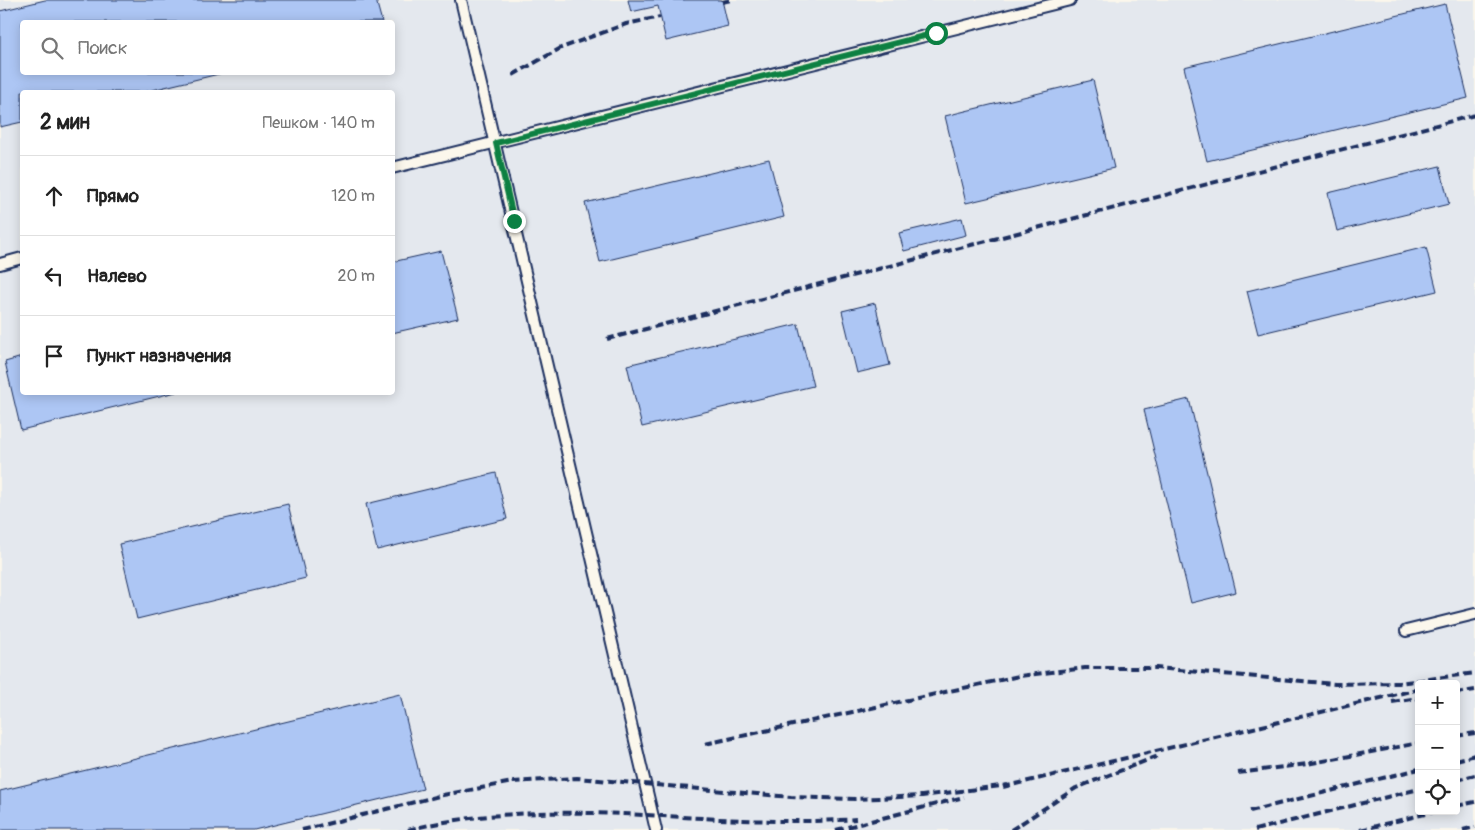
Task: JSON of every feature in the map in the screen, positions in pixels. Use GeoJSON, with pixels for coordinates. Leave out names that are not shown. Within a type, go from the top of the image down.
{"type":"FeatureCollection","features":[{"type":"Feature","properties":{"kind":"lane"},"geometry":{"type":"LineString","coordinates":[[461,0],[496,143],[654,830]]}},
{"type":"Feature","properties":{"kind":"lane"},"geometry":{"type":"LineString","coordinates":[[395,167],[1070,0]]}},
{"type":"Feature","properties":{"kind":"lane"},"geometry":{"type":"LineString","coordinates":[[0,264],[20,259]]}},
{"type":"Feature","properties":{"kind":"lane"},"geometry":{"type":"LineString","coordinates":[[1406,631],[1475,614]]}},
{"type":"Feature","properties":{"kind":"shaded area"},"geometry":{"type":"Polygon","coordinates":[[[0,0],[1475,0],[1475,830],[0,830],[0,0]]]}},
{"type":"Feature","properties":{"kind":"building"},"geometry":{"type":"Polygon","coordinates":[[[45,0],[376,0],[381,20],[20,20],[20,75],[215,75],[152,90],[20,90],[20,122],[0,127],[0,11],[45,0]]]}},
{"type":"Feature","properties":{"kind":"building"},"geometry":{"type":"Polygon","coordinates":[[[628,0],[722,0],[728,26],[666,41],[658,6],[631,12],[628,0]]]}},
{"type":"Feature","properties":{"kind":"building"},"geometry":{"type":"Polygon","coordinates":[[[1445,4],[1468,98],[1207,161],[1184,67],[1445,4]]]}},
{"type":"Feature","properties":{"kind":"building"},"geometry":{"type":"Polygon","coordinates":[[[1093,80],[1114,168],[966,203],[945,116],[1093,80]]]}},
{"type":"Feature","properties":{"kind":"building"},"geometry":{"type":"Polygon","coordinates":[[[769,159],[784,217],[600,262],[585,203],[769,159]]]}},
{"type":"Feature","properties":{"kind":"building"},"geometry":{"type":"Polygon","coordinates":[[[1440,166],[1449,204],[1337,231],[1328,193],[1440,166]]]}},
{"type":"Feature","properties":{"kind":"building"},"geometry":{"type":"Polygon","coordinates":[[[962,218],[966,235],[904,251],[899,233],[962,218]]]}},
{"type":"Feature","properties":{"kind":"building"},"geometry":{"type":"Polygon","coordinates":[[[1426,247],[1437,291],[1258,334],[1247,291],[1426,247]]]}},
{"type":"Feature","properties":{"kind":"building"},"geometry":{"type":"Polygon","coordinates":[[[441,251],[458,318],[395,332],[395,261],[441,251]]]}},
{"type":"Feature","properties":{"kind":"building"},"geometry":{"type":"Polygon","coordinates":[[[875,303],[890,365],[857,373],[842,311],[875,303]]]}},
{"type":"Feature","properties":{"kind":"building"},"geometry":{"type":"Polygon","coordinates":[[[798,324],[813,386],[642,427],[627,365],[798,324]]]}},
{"type":"Feature","properties":{"kind":"building"},"geometry":{"type":"Polygon","coordinates":[[[20,358],[20,395],[164,395],[21,430],[5,362],[20,358]]]}},
{"type":"Feature","properties":{"kind":"building"},"geometry":{"type":"Polygon","coordinates":[[[1189,399],[1236,592],[1191,603],[1144,410],[1189,399]]]}},
{"type":"Feature","properties":{"kind":"building"},"geometry":{"type":"Polygon","coordinates":[[[496,473],[507,519],[377,550],[366,504],[496,473]]]}},
{"type":"Feature","properties":{"kind":"building"},"geometry":{"type":"Polygon","coordinates":[[[288,504],[306,578],[137,619],[119,544],[288,504]]]}},
{"type":"Feature","properties":{"kind":"building"},"geometry":{"type":"Polygon","coordinates":[[[400,694],[423,789],[254,830],[0,830],[0,791],[400,694]]]}},
{"type":"Feature","properties":{"kind":"railway"},"geometry":{"type":"LineString","coordinates":[[722,2],[731,0]]}},
{"type":"Feature","properties":{"kind":"railway"},"geometry":{"type":"LineString","coordinates":[[513,75],[561,48],[626,24],[660,17]]}},
{"type":"Feature","properties":{"kind":"railway"},"geometry":{"type":"LineString","coordinates":[[607,339],[1475,115]]}},
{"type":"Feature","properties":{"kind":"railway"},"geometry":{"type":"LineString","coordinates":[[705,744],[1019,676],[1085,668],[1156,668],[1335,684],[1399,683],[1475,673]]}},
{"type":"Feature","properties":{"kind":"railway"},"geometry":{"type":"LineString","coordinates":[[1003,787],[1415,690]]}},
{"type":"Feature","properties":{"kind":"railway"},"geometry":{"type":"LineString","coordinates":[[1460,692],[1475,690]]}},
{"type":"Feature","properties":{"kind":"railway"},"geometry":{"type":"LineString","coordinates":[[1392,702],[1415,699]]}},
{"type":"Feature","properties":{"kind":"railway"},"geometry":{"type":"LineString","coordinates":[[1460,735],[1475,733]]}},
{"type":"Feature","properties":{"kind":"railway"},"geometry":{"type":"LineString","coordinates":[[1238,773],[1307,764],[1415,744]]}},
{"type":"Feature","properties":{"kind":"railway"},"geometry":{"type":"LineString","coordinates":[[1460,759],[1475,755]]}},
{"type":"Feature","properties":{"kind":"railway"},"geometry":{"type":"LineString","coordinates":[[1011,830],[1076,788],[1158,756]]}},
{"type":"Feature","properties":{"kind":"railway"},"geometry":{"type":"LineString","coordinates":[[1250,811],[1415,770]]}},
{"type":"Feature","properties":{"kind":"railway"},"geometry":{"type":"LineString","coordinates":[[1460,779],[1475,775]]}},
{"type":"Feature","properties":{"kind":"railway"},"geometry":{"type":"LineString","coordinates":[[302,830],[443,795],[513,782],[577,778],[791,797],[855,799],[922,796],[1008,785]]}},
{"type":"Feature","properties":{"kind":"railway"},"geometry":{"type":"LineString","coordinates":[[1255,830],[1415,790]]}},
{"type":"Feature","properties":{"kind":"railway"},"geometry":{"type":"LineString","coordinates":[[836,830],[964,797]]}},
{"type":"Feature","properties":{"kind":"railway"},"geometry":{"type":"LineString","coordinates":[[1460,805],[1475,802]]}},
{"type":"Feature","properties":{"kind":"railway"},"geometry":{"type":"LineString","coordinates":[[408,830],[463,819],[519,814],[631,814],[800,821],[856,819]]}},
{"type":"Feature","properties":{"kind":"railway"},"geometry":{"type":"LineString","coordinates":[[1360,830],[1421,815]]}},
{"type":"Feature","properties":{"kind":"railway"},"geometry":{"type":"LineString","coordinates":[[1463,830],[1475,827]]}},
{"type":"Feature","properties":{"kind":"route"},"geometry":{"type":"LineString","coordinates":[[514,221],[496,143],[936,33]]}}]}
